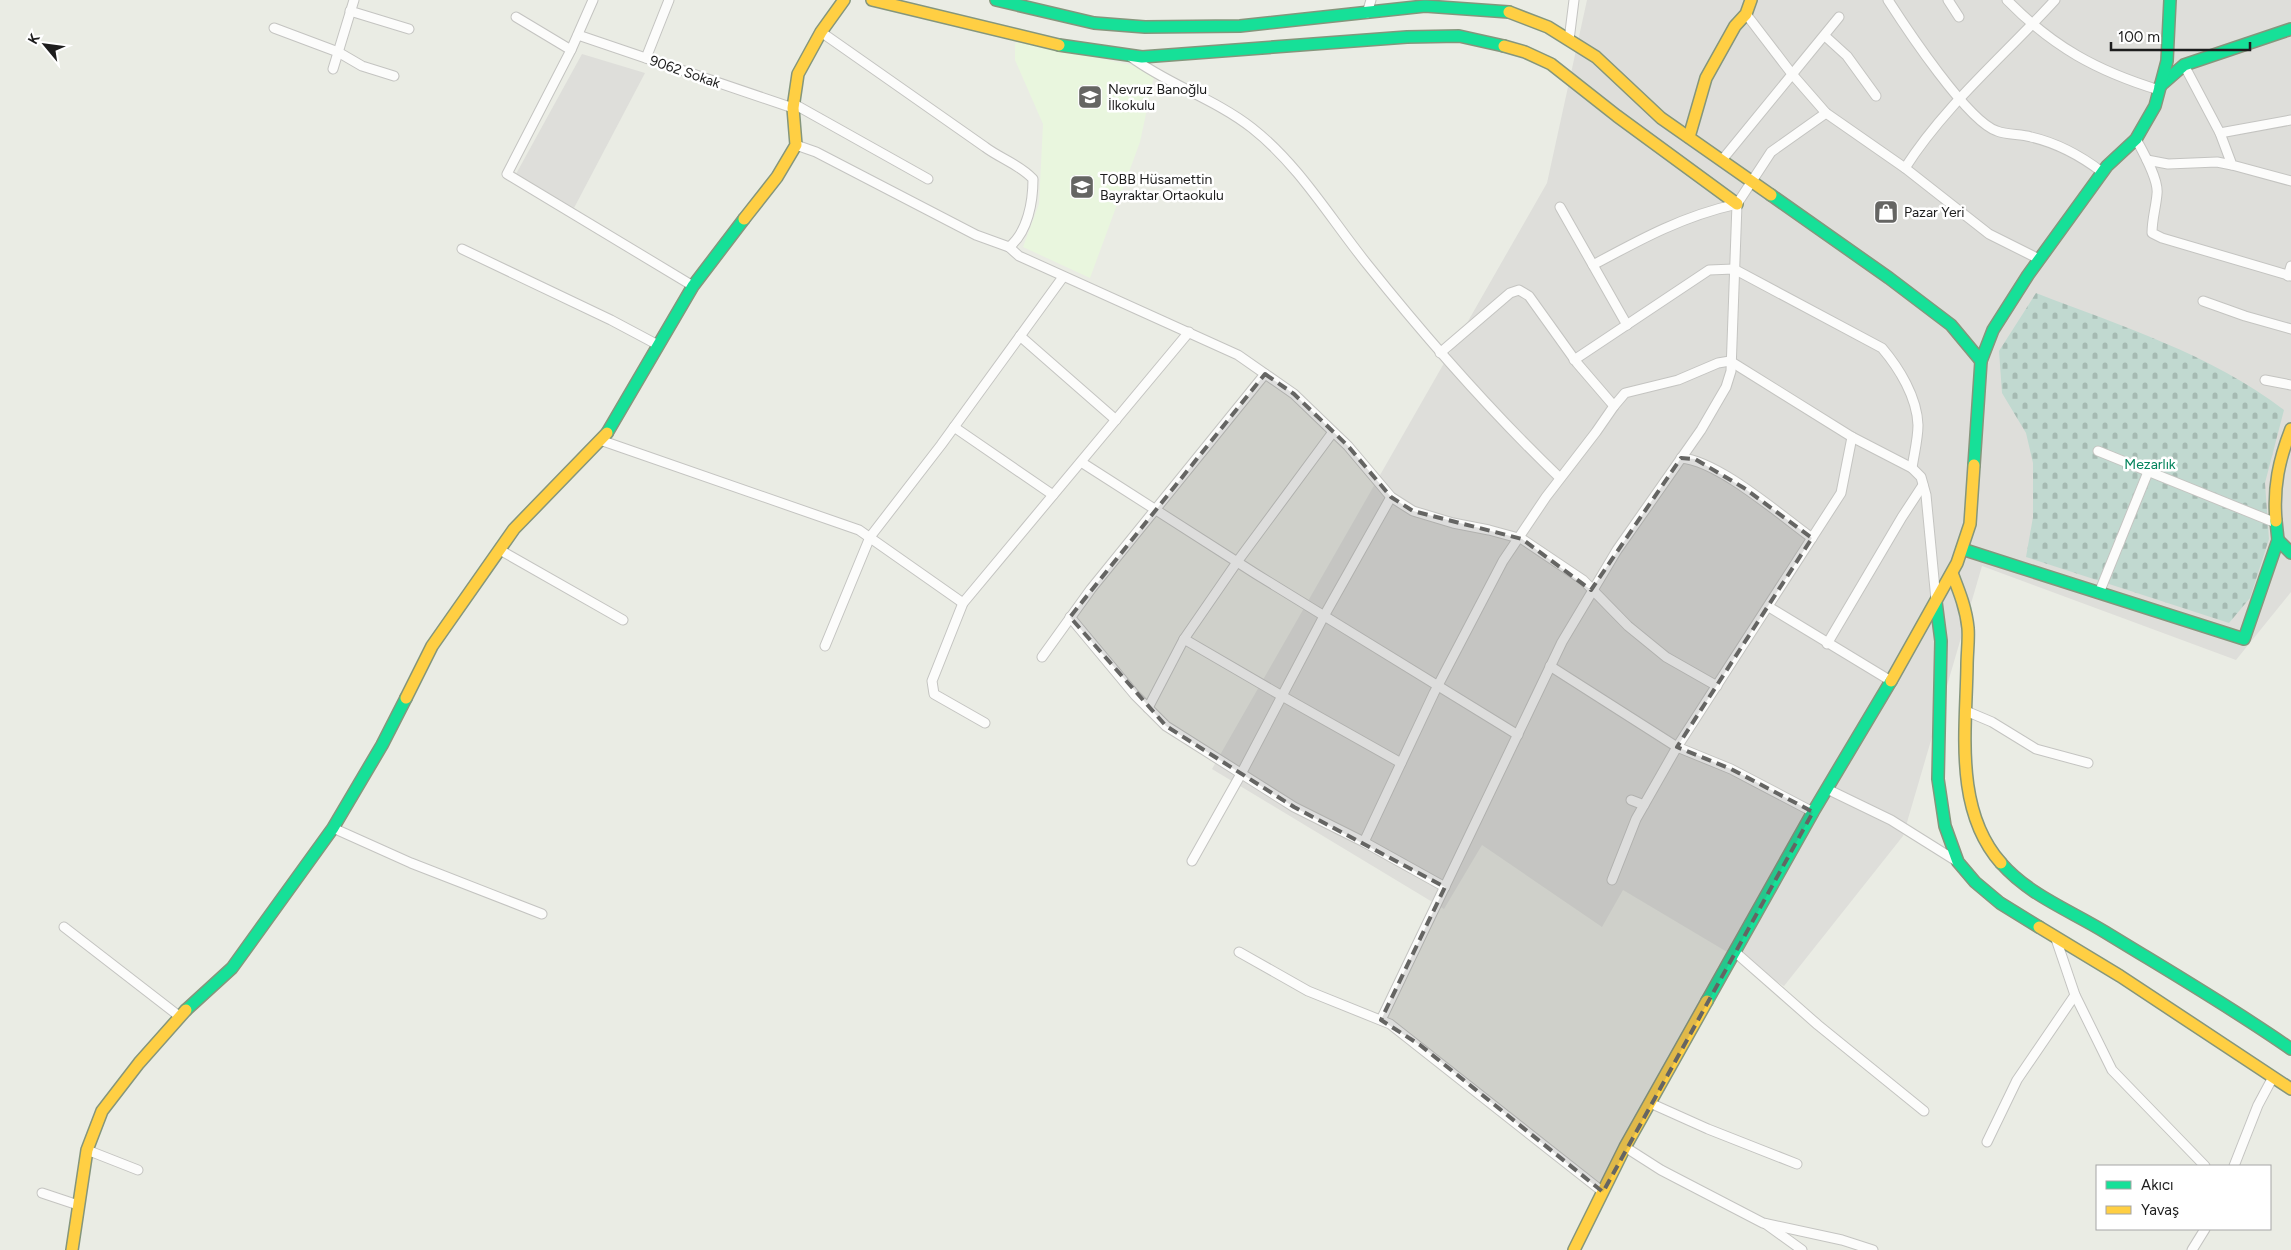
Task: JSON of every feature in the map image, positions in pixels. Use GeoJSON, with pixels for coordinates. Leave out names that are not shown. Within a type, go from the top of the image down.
{"type":"FeatureCollection","features":[{"type":"Feature","properties":{"kind":"street"},"geometry":{"type":"LineString","coordinates":[[333,69],[354,0]]}},
{"type":"Feature","properties":{"kind":"street"},"geometry":{"type":"LineString","coordinates":[[593,0],[571,50],[507,174],[693,286]]}},
{"type":"Feature","properties":{"kind":"street"},"geometry":{"type":"LineString","coordinates":[[646,58],[669,0]]}},
{"type":"Feature","properties":{"kind":"street"},"geometry":{"type":"LineString","coordinates":[[72,1250],[87,1150],[102,1111],[179,1016],[232,968],[333,828],[382,745],[432,646],[514,529],[608,432],[693,286],[777,177],[796,145],[794,106],[798,74],[821,32],[844,0]]}},
{"type":"Feature","properties":{"kind":"street"},"geometry":{"type":"LineString","coordinates":[[872,0],[1062,46],[1142,57],[1407,37],[1459,36],[1498,44],[1525,52],[1552,64],[1617,116],[1736,204]]}},
{"type":"Feature","properties":{"kind":"street"},"geometry":{"type":"LineString","coordinates":[[996,0],[1033,4],[1094,23],[1145,27],[1240,26],[1425,6],[1504,10],[1548,28],[1596,57],[1661,118],[1951,326],[1981,361]]}},
{"type":"Feature","properties":{"kind":"street"},"geometry":{"type":"LineString","coordinates":[[1367,13],[1371,0]]}},
{"type":"Feature","properties":{"kind":"street"},"geometry":{"type":"LineString","coordinates":[[1569,40],[1574,0]]}},
{"type":"Feature","properties":{"kind":"street"},"geometry":{"type":"LineString","coordinates":[[1689,137],[1706,78],[1735,26],[1746,14],[1751,0]]}},
{"type":"Feature","properties":{"kind":"street"},"geometry":{"type":"LineString","coordinates":[[1888,0],[1936,68],[1960,99],[1978,118],[1996,131],[2032,137],[2053,144],[2084,159],[2102,172]]}},
{"type":"Feature","properties":{"kind":"street"},"geometry":{"type":"LineString","coordinates":[[1948,0],[1959,17]]}},
{"type":"Feature","properties":{"kind":"street"},"geometry":{"type":"LineString","coordinates":[[2008,0],[2032,25],[2052,41],[2108,72],[2160,88]]}},
{"type":"Feature","properties":{"kind":"street"},"geometry":{"type":"LineString","coordinates":[[1905,168],[1919,147],[1960,99],[2055,0]]}},
{"type":"Feature","properties":{"kind":"street"},"geometry":{"type":"LineString","coordinates":[[1574,1250],[1625,1147],[1813,812],[1891,681],[1952,573],[1970,524],[1981,361],[1993,330],[2039,260],[2102,172],[2136,139],[2155,106],[2167,61],[2170,0]]}},
{"type":"Feature","properties":{"kind":"street"},"geometry":{"type":"LineString","coordinates":[[350,11],[409,28]]}},
{"type":"Feature","properties":{"kind":"street"},"geometry":{"type":"LineString","coordinates":[[1746,14],[1792,74],[1826,113],[1905,168],[1989,234],[2039,260]]}},
{"type":"Feature","properties":{"kind":"street"},"geometry":{"type":"LineString","coordinates":[[516,17],[571,50]]}},
{"type":"Feature","properties":{"kind":"street"},"geometry":{"type":"LineString","coordinates":[[1722,160],[1825,36],[1838,17]]}},
{"type":"Feature","properties":{"kind":"street"},"geometry":{"type":"LineString","coordinates":[[274,28],[338,52],[362,66],[394,76]]}},
{"type":"Feature","properties":{"kind":"street"},"geometry":{"type":"LineString","coordinates":[[2160,88],[2184,65],[2291,29]]}},
{"type":"Feature","properties":{"kind":"street"},"geometry":{"type":"LineString","coordinates":[[821,32],[987,149],[1022,168],[1032,179],[1033,201],[1014,243],[1009,246]]}},
{"type":"Feature","properties":{"kind":"street","name":"9062 Sokak"},"geometry":{"type":"LineString","coordinates":[[578,35],[794,106],[928,179]]}},
{"type":"Feature","properties":{"kind":"street"},"geometry":{"type":"LineString","coordinates":[[1825,36],[1847,56],[1876,96]]}},
{"type":"Feature","properties":{"kind":"street"},"geometry":{"type":"LineString","coordinates":[[1128,56],[1170,82],[1221,107],[1259,135],[1294,168],[1362,258],[1440,353],[1519,438],[1560,478]]}},
{"type":"Feature","properties":{"kind":"street"},"geometry":{"type":"LineString","coordinates":[[2184,65],[2220,133],[2232,165]]}},
{"type":"Feature","properties":{"kind":"street"},"geometry":{"type":"LineString","coordinates":[[1381,1020],[1550,666],[1591,590],[1701,430],[1726,387],[1731,371],[1736,204],[1750,180],[1771,152],[1826,113]]}},
{"type":"Feature","properties":{"kind":"street"},"geometry":{"type":"LineString","coordinates":[[2220,133],[2291,120]]}},
{"type":"Feature","properties":{"kind":"street"},"geometry":{"type":"LineString","coordinates":[[2136,139],[2147,160],[2158,192],[2152,220],[2152,233],[2162,238],[2290,276],[2291,266]]}},
{"type":"Feature","properties":{"kind":"street"},"geometry":{"type":"LineString","coordinates":[[796,145],[816,152],[976,235],[1009,246],[1018,256],[1189,332],[1238,356],[1294,394],[1333,432],[1391,497],[1413,511],[1453,523],[1518,538],[1583,580],[1628,626],[1666,657],[1717,686]]}},
{"type":"Feature","properties":{"kind":"street"},"geometry":{"type":"LineString","coordinates":[[2147,160],[2182,165],[2196,162],[2232,165],[2291,180]]}},
{"type":"Feature","properties":{"kind":"street"},"geometry":{"type":"LineString","coordinates":[[1593,265],[1668,225],[1710,210],[1736,204]]}},
{"type":"Feature","properties":{"kind":"street"},"geometry":{"type":"LineString","coordinates":[[1560,206],[1627,325]]}},
{"type":"Feature","properties":{"kind":"street"},"geometry":{"type":"LineString","coordinates":[[462,249],[611,320],[658,345]]}},
{"type":"Feature","properties":{"kind":"street"},"geometry":{"type":"LineString","coordinates":[[1574,360],[1709,270],[1734,269],[1882,348],[1895,364],[1916,408],[1918,426],[1912,468]]}},
{"type":"Feature","properties":{"kind":"street"},"geometry":{"type":"LineString","coordinates":[[825,646],[870,537],[954,428],[1063,276]]}},
{"type":"Feature","properties":{"kind":"street"},"geometry":{"type":"LineString","coordinates":[[1440,353],[1510,293],[1519,290],[1529,296],[1574,360],[1614,406]]}},
{"type":"Feature","properties":{"kind":"street"},"geometry":{"type":"LineString","coordinates":[[2203,301],[2245,316],[2291,329]]}},
{"type":"Feature","properties":{"kind":"street"},"geometry":{"type":"LineString","coordinates":[[984,723],[934,694],[932,681],[963,603],[1189,332]]}},
{"type":"Feature","properties":{"kind":"street"},"geometry":{"type":"LineString","coordinates":[[1020,336],[1116,420]]}},
{"type":"Feature","properties":{"kind":"street"},"geometry":{"type":"LineString","coordinates":[[1364,842],[1438,686],[1503,561],[1560,478],[1614,406],[1625,393],[1678,380],[1718,363],[1730,362],[1852,437],[1912,468],[1921,477],[1941,641],[1938,779],[1946,826],[1958,862]]}},
{"type":"Feature","properties":{"kind":"street"},"geometry":{"type":"LineString","coordinates":[[1042,657],[1090,588],[1265,374]]}},
{"type":"Feature","properties":{"kind":"street"},"geometry":{"type":"LineString","coordinates":[[2265,380],[2291,385]]}},
{"type":"Feature","properties":{"kind":"street"},"geometry":{"type":"LineString","coordinates":[[954,428],[1053,495]]}},
{"type":"Feature","properties":{"kind":"street"},"geometry":{"type":"LineString","coordinates":[[1962,549],[2244,639],[2278,540],[2275,505],[2280,460],[2291,429]]}},
{"type":"Feature","properties":{"kind":"street"},"geometry":{"type":"LineString","coordinates":[[1148,708],[1184,639],[1237,562],[1333,432]]}},
{"type":"Feature","properties":{"kind":"street"},"geometry":{"type":"LineString","coordinates":[[1612,880],[1636,819],[1677,747],[1841,493],[1852,437]]}},
{"type":"Feature","properties":{"kind":"street"},"geometry":{"type":"LineString","coordinates":[[600,440],[859,530],[963,603]]}},
{"type":"Feature","properties":{"kind":"street"},"geometry":{"type":"LineString","coordinates":[[2098,450],[2276,523]]}},
{"type":"Feature","properties":{"kind":"street"},"geometry":{"type":"LineString","coordinates":[[1681,458],[1695,459],[1744,488],[1812,538]]}},
{"type":"Feature","properties":{"kind":"street"},"geometry":{"type":"LineString","coordinates":[[1080,462],[1237,562],[1518,735]]}},
{"type":"Feature","properties":{"kind":"street"},"geometry":{"type":"LineString","coordinates":[[2099,593],[2148,472]]}},
{"type":"Feature","properties":{"kind":"street"},"geometry":{"type":"LineString","coordinates":[[1827,644],[1902,517],[1923,486]]}},
{"type":"Feature","properties":{"kind":"street"},"geometry":{"type":"LineString","coordinates":[[1192,861],[1241,774],[1324,616],[1391,497]]}},
{"type":"Feature","properties":{"kind":"street"},"geometry":{"type":"LineString","coordinates":[[2278,540],[2291,553]]}},
{"type":"Feature","properties":{"kind":"street"},"geometry":{"type":"LineString","coordinates":[[500,550],[623,620]]}},
{"type":"Feature","properties":{"kind":"street"},"geometry":{"type":"LineString","coordinates":[[1952,573],[1963,600],[1968,629],[1965,764],[1970,800],[1979,830],[1991,852],[2013,877],[2048,901],[2103,931],[2180,979],[2236,1010],[2291,1048]]}},
{"type":"Feature","properties":{"kind":"street"},"geometry":{"type":"LineString","coordinates":[[1768,607],[1891,681]]}},
{"type":"Feature","properties":{"kind":"street"},"geometry":{"type":"LineString","coordinates":[[1070,618],[1166,726],[1294,807],[1364,842],[1445,887]]}},
{"type":"Feature","properties":{"kind":"street"},"geometry":{"type":"LineString","coordinates":[[1184,639],[1401,763]]}},
{"type":"Feature","properties":{"kind":"street"},"geometry":{"type":"LineString","coordinates":[[1550,666],[1677,747],[1740,773],[1813,812]]}},
{"type":"Feature","properties":{"kind":"street"},"geometry":{"type":"LineString","coordinates":[[1966,711],[1992,722],[2036,748],[2088,763]]}},
{"type":"Feature","properties":{"kind":"street"},"geometry":{"type":"LineString","coordinates":[[1827,790],[1891,820],[1958,862],[1975,882],[2000,904],[2120,976],[2291,1089]]}},
{"type":"Feature","properties":{"kind":"street"},"geometry":{"type":"LineString","coordinates":[[1631,800],[1644,805]]}},
{"type":"Feature","properties":{"kind":"street"},"geometry":{"type":"LineString","coordinates":[[333,828],[411,863],[542,914]]}},
{"type":"Feature","properties":{"kind":"street"},"geometry":{"type":"LineString","coordinates":[[64,927],[179,1016]]}},
{"type":"Feature","properties":{"kind":"street"},"geometry":{"type":"LineString","coordinates":[[2056,939],[2075,995],[2112,1070],[2204,1165]]}},
{"type":"Feature","properties":{"kind":"street"},"geometry":{"type":"LineString","coordinates":[[1239,952],[1308,991],[1390,1024],[1420,1045],[1603,1192]]}},
{"type":"Feature","properties":{"kind":"street"},"geometry":{"type":"LineString","coordinates":[[1734,952],[1818,1025],[1924,1111]]}},
{"type":"Feature","properties":{"kind":"street"},"geometry":{"type":"LineString","coordinates":[[1987,1142],[2017,1080],[2075,995]]}},
{"type":"Feature","properties":{"kind":"street"},"geometry":{"type":"LineString","coordinates":[[2234,1165],[2258,1105],[2273,1077]]}},
{"type":"Feature","properties":{"kind":"street"},"geometry":{"type":"LineString","coordinates":[[1650,1103],[1708,1129],[1797,1164]]}},
{"type":"Feature","properties":{"kind":"street"},"geometry":{"type":"LineString","coordinates":[[1625,1147],[1661,1170],[1763,1222],[1802,1250]]}},
{"type":"Feature","properties":{"kind":"street"},"geometry":{"type":"LineString","coordinates":[[87,1150],[138,1170]]}},
{"type":"Feature","properties":{"kind":"street"},"geometry":{"type":"LineString","coordinates":[[42,1194],[78,1205]]}},
{"type":"Feature","properties":{"kind":"street"},"geometry":{"type":"LineString","coordinates":[[1763,1222],[1842,1240],[1873,1250]]}},
{"type":"Feature","properties":{"kind":"street"},"geometry":{"type":"LineString","coordinates":[[2192,1250],[2204,1230]]}},
{"type":"Feature","properties":{"kind":"highlighted area"},"geometry":{"type":"Polygon","coordinates":[[[1265,374],[1294,394],[1348,446],[1391,497],[1413,511],[1522,539],[1591,590],[1681,458],[1695,459],[1744,488],[1812,538],[1677,747],[1731,769],[1813,812],[1603,1192],[1420,1045],[1381,1020],[1445,887],[1294,807],[1166,726],[1070,617],[1265,374]]]}},
{"type":"Feature","properties":{"kind":"shaded area"},"geometry":{"type":"Polygon","coordinates":[[[1587,0],[2291,0],[2291,592],[2236,660],[1982,566],[1903,836],[1784,986],[1623,890],[1602,927],[1482,845],[1444,909],[1212,769],[1547,183],[1587,0]]]}},
{"type":"Feature","properties":{"kind":"shaded area"},"geometry":{"type":"Polygon","coordinates":[[[1015,43],[1027,43],[1136,66],[1154,76],[1140,142],[1090,278],[1023,247],[1039,204],[1043,124],[1015,60],[1015,43]]]}},
{"type":"Feature","properties":{"kind":"shaded area"},"geometry":{"type":"Polygon","coordinates":[[[582,54],[645,73],[574,208],[516,174],[582,54]]]}},
{"type":"Feature","properties":{"kind":"green space","name":"Mezarlık"},"geometry":{"type":"Polygon","coordinates":[[[2036,293],[2133,330],[2196,357],[2256,390],[2284,410],[2265,483],[2269,539],[2250,598],[2229,623],[2026,557],[2033,517],[2033,463],[2026,433],[2002,393],[1999,351],[2036,293]]]}},
{"type":"Feature","properties":{"kind":"traffic: fast"},"geometry":{"type":"LineString","coordinates":[[996,0],[1094,23],[1145,27],[1240,26],[1425,6],[1509,12]]}},
{"type":"Feature","properties":{"kind":"traffic: fast"},"geometry":{"type":"LineString","coordinates":[[1974,465],[1981,361],[1993,330],[2028,275],[2107,166],[2136,139],[2155,106],[2167,61],[2170,0]]}},
{"type":"Feature","properties":{"kind":"traffic: fast"},"geometry":{"type":"LineString","coordinates":[[2160,86],[2184,65],[2291,29]]}},
{"type":"Feature","properties":{"kind":"traffic: fast"},"geometry":{"type":"LineString","coordinates":[[1059,45],[1142,57],[1407,37],[1459,36],[1504,46]]}},
{"type":"Feature","properties":{"kind":"traffic: fast"},"geometry":{"type":"LineString","coordinates":[[1771,195],[1889,278],[1951,325],[1981,361]]}},
{"type":"Feature","properties":{"kind":"traffic: fast"},"geometry":{"type":"LineString","coordinates":[[607,433],[693,286],[744,219]]}},
{"type":"Feature","properties":{"kind":"traffic: fast"},"geometry":{"type":"LineString","coordinates":[[1962,549],[2244,639],[2278,540],[2276,521]]}},
{"type":"Feature","properties":{"kind":"traffic: fast"},"geometry":{"type":"LineString","coordinates":[[2278,540],[2291,553]]}},
{"type":"Feature","properties":{"kind":"traffic: fast"},"geometry":{"type":"LineString","coordinates":[[1936,602],[1941,641],[1938,779],[1945,826],[1958,862],[1975,882],[2000,903],[2039,927]]}},
{"type":"Feature","properties":{"kind":"traffic: fast"},"geometry":{"type":"LineString","coordinates":[[1707,1001],[1813,812],[1891,681]]}},
{"type":"Feature","properties":{"kind":"traffic: fast"},"geometry":{"type":"LineString","coordinates":[[186,1010],[232,968],[333,828],[382,745],[406,698]]}},
{"type":"Feature","properties":{"kind":"traffic: fast"},"geometry":{"type":"LineString","coordinates":[[2001,863],[2037,893],[2199,989],[2291,1049]]}},
{"type":"Feature","properties":{"kind":"traffic: slow"},"geometry":{"type":"LineString","coordinates":[[744,219],[777,177],[796,145],[793,108],[798,74],[821,32],[844,0]]}},
{"type":"Feature","properties":{"kind":"traffic: slow"},"geometry":{"type":"LineString","coordinates":[[872,0],[1059,45]]}},
{"type":"Feature","properties":{"kind":"traffic: slow"},"geometry":{"type":"LineString","coordinates":[[1689,137],[1706,78],[1735,26],[1746,14],[1751,0]]}},
{"type":"Feature","properties":{"kind":"traffic: slow"},"geometry":{"type":"LineString","coordinates":[[1509,12],[1548,27],[1596,57],[1661,118],[1771,195]]}},
{"type":"Feature","properties":{"kind":"traffic: slow"},"geometry":{"type":"LineString","coordinates":[[1504,46],[1525,52],[1551,64],[1617,116],[1737,204]]}},
{"type":"Feature","properties":{"kind":"traffic: slow"},"geometry":{"type":"LineString","coordinates":[[2276,521],[2276,485],[2283,452],[2291,429]]}},
{"type":"Feature","properties":{"kind":"traffic: slow"},"geometry":{"type":"LineString","coordinates":[[406,698],[432,646],[514,529],[607,433]]}},
{"type":"Feature","properties":{"kind":"traffic: slow"},"geometry":{"type":"LineString","coordinates":[[1891,681],[1957,563],[1970,524],[1974,465]]}},
{"type":"Feature","properties":{"kind":"traffic: slow"},"geometry":{"type":"LineString","coordinates":[[1952,573],[1960,593],[1968,628],[1965,743],[1969,795],[1976,819],[1986,842],[2001,863]]}},
{"type":"Feature","properties":{"kind":"traffic: slow"},"geometry":{"type":"LineString","coordinates":[[2039,927],[2120,976],[2291,1089]]}},
{"type":"Feature","properties":{"kind":"traffic: slow"},"geometry":{"type":"LineString","coordinates":[[1574,1250],[1625,1147],[1707,1001]]}},
{"type":"Feature","properties":{"kind":"traffic: slow"},"geometry":{"type":"LineString","coordinates":[[72,1250],[87,1150],[102,1111],[139,1063],[186,1010]]}},
{"type":"Feature","properties":{"kind":"place","name":"Nevruz Banoğlu İlkokulu"},"geometry":{"type":"Point","coordinates":[1090,97]}},
{"type":"Feature","properties":{"kind":"place","name":"TOBB Hüsamettin Bayraktar Ortaokulu"},"geometry":{"type":"Point","coordinates":[1082,187]}},
{"type":"Feature","properties":{"kind":"place","name":"Pazar Yeri"},"geometry":{"type":"Point","coordinates":[1886,212]}}]}
